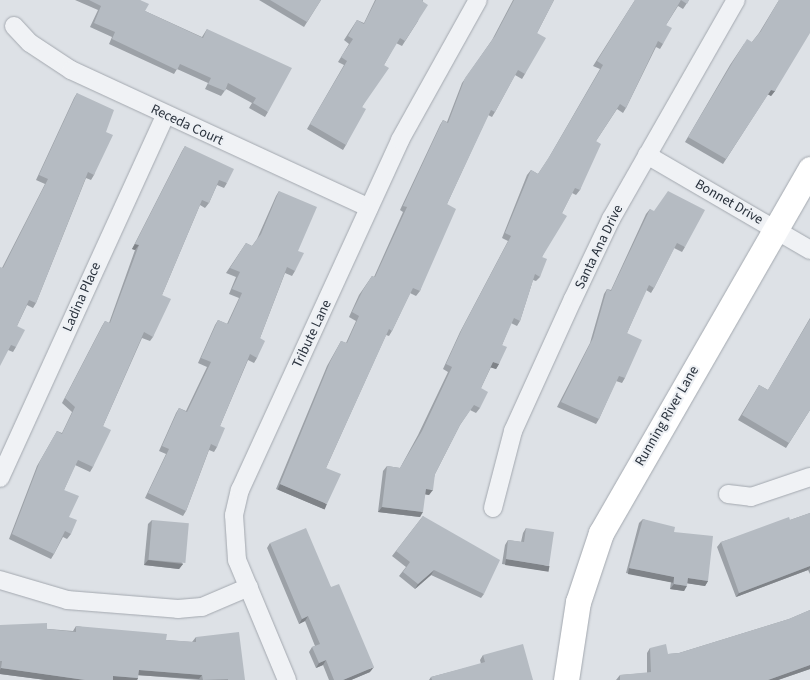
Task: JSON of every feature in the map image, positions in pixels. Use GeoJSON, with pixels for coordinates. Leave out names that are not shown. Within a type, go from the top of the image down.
{"type":"FeatureCollection","features":[{"type":"Feature","properties":{"kind":"street","name":"Tribute Lane"},"geometry":{"type":"LineString","coordinates":[[287,680],[248,587],[234,538],[240,490],[400,140],[478,0]]}},
{"type":"Feature","properties":{"kind":"street","name":"Santa Ana Drive"},"geometry":{"type":"LineString","coordinates":[[493,508],[513,431],[611,218],[736,0]]}},
{"type":"Feature","properties":{"kind":"street","name":"Receda Court"},"geometry":{"type":"LineString","coordinates":[[14,26],[52,58],[165,116],[369,208]]}},
{"type":"Feature","properties":{"kind":"street","name":"Ladina Place"},"geometry":{"type":"LineString","coordinates":[[0,478],[165,116]]}},
{"type":"Feature","properties":{"kind":"street","name":"Bonnet Drive"},"geometry":{"type":"LineString","coordinates":[[647,155],[810,250]]}},
{"type":"Feature","properties":{"kind":"street","name":"Running River Lane"},"geometry":{"type":"LineString","coordinates":[[566,680],[578,602],[601,533],[810,168]]}},
{"type":"Feature","properties":{"kind":"street"},"geometry":{"type":"LineString","coordinates":[[728,494],[751,497],[810,477]]}},
{"type":"Feature","properties":{"kind":"street"},"geometry":{"type":"LineString","coordinates":[[0,580],[67,600],[178,608],[202,607],[248,587]]}},
{"type":"Feature","properties":{"kind":"building"},"geometry":{"type":"Polygon","coordinates":[[[89,0],[140,0],[149,4],[145,11],[203,38],[207,29],[292,68],[268,112],[253,103],[256,98],[228,83],[225,91],[208,84],[211,78],[180,64],[177,70],[112,39],[115,32],[94,23],[101,6],[89,0]]]}},
{"type":"Feature","properties":{"kind":"building"},"geometry":{"type":"Polygon","coordinates":[[[270,0],[321,0],[307,22],[270,0]]]}},
{"type":"Feature","properties":{"kind":"building"},"geometry":{"type":"Polygon","coordinates":[[[376,0],[423,0],[428,5],[405,41],[400,38],[384,65],[389,68],[362,107],[366,109],[346,145],[310,124],[347,61],[341,57],[353,39],[348,36],[357,20],[364,24],[376,0]]]}},
{"type":"Feature","properties":{"kind":"building"},"geometry":{"type":"Polygon","coordinates":[[[514,0],[554,0],[537,33],[546,38],[525,74],[518,70],[495,112],[491,110],[447,204],[456,209],[420,291],[413,288],[392,331],[389,329],[326,468],[341,474],[327,504],[280,484],[330,362],[341,341],[347,343],[359,316],[352,312],[372,276],[375,277],[407,207],[403,206],[443,120],[448,123],[465,78],[495,36],[514,0]]]}},
{"type":"Feature","properties":{"kind":"building"},"geometry":{"type":"Polygon","coordinates":[[[635,0],[681,0],[666,25],[672,28],[663,44],[658,41],[626,108],[620,104],[596,141],[601,144],[580,190],[575,188],[562,213],[567,216],[542,257],[547,259],[540,277],[535,274],[520,321],[514,318],[502,345],[507,347],[499,364],[493,362],[481,388],[488,392],[480,408],[474,405],[460,425],[435,474],[433,490],[426,489],[423,512],[382,507],[387,466],[400,468],[422,431],[452,367],[446,364],[463,327],[511,236],[505,233],[531,170],[538,174],[551,154],[603,65],[597,61],[635,0]]]}},
{"type":"Feature","properties":{"kind":"building"},"geometry":{"type":"Polygon","coordinates":[[[681,0],[689,0],[687,4],[681,0]]]}},
{"type":"Feature","properties":{"kind":"building"},"geometry":{"type":"Polygon","coordinates":[[[779,0],[810,0],[810,33],[775,91],[771,90],[726,159],[688,137],[747,39],[752,42],[761,31],[779,0]]]}},
{"type":"Feature","properties":{"kind":"building"},"geometry":{"type":"Polygon","coordinates":[[[77,93],[114,110],[106,132],[113,135],[94,175],[88,172],[36,303],[29,300],[17,326],[25,330],[16,347],[11,345],[0,366],[0,267],[3,268],[48,179],[39,175],[77,93]]]}},
{"type":"Feature","properties":{"kind":"building"},"geometry":{"type":"Polygon","coordinates":[[[185,146],[234,169],[227,183],[219,180],[209,203],[202,200],[162,295],[171,299],[153,337],[144,332],[103,426],[111,430],[93,467],[78,460],[64,490],[79,496],[69,517],[77,520],[71,534],[65,531],[54,554],[12,534],[40,461],[57,431],[62,434],[75,407],[65,398],[105,321],[110,323],[139,245],[135,244],[185,146]]]}},
{"type":"Feature","properties":{"kind":"building"},"geometry":{"type":"Polygon","coordinates":[[[279,191],[317,207],[298,251],[304,253],[295,271],[287,267],[260,338],[265,341],[257,358],[250,354],[220,426],[225,428],[217,447],[211,444],[186,511],[148,493],[169,449],[162,446],[179,408],[187,412],[211,362],[201,358],[218,320],[228,324],[242,293],[232,289],[240,272],[230,268],[246,243],[252,246],[261,234],[279,191]]]}},
{"type":"Feature","properties":{"kind":"building"},"geometry":{"type":"Polygon","coordinates":[[[668,191],[705,210],[685,247],[677,243],[654,288],[649,285],[627,333],[642,340],[625,378],[619,376],[599,419],[561,402],[593,338],[607,289],[611,291],[650,209],[654,211],[668,191]]]}},
{"type":"Feature","properties":{"kind":"building"},"geometry":{"type":"Polygon","coordinates":[[[810,319],[810,410],[789,443],[742,415],[759,385],[768,390],[810,319]]]}},
{"type":"Feature","properties":{"kind":"building"},"geometry":{"type":"Polygon","coordinates":[[[810,513],[810,566],[739,593],[721,542],[789,517],[790,520],[810,513]]]}},
{"type":"Feature","properties":{"kind":"building"},"geometry":{"type":"Polygon","coordinates":[[[423,516],[500,560],[484,594],[434,570],[418,584],[403,572],[410,562],[396,551],[423,516]]]}},
{"type":"Feature","properties":{"kind":"building"},"geometry":{"type":"Polygon","coordinates":[[[643,519],[675,527],[674,532],[713,536],[708,581],[688,578],[687,586],[674,584],[674,577],[629,568],[643,519]]]}},
{"type":"Feature","properties":{"kind":"building"},"geometry":{"type":"Polygon","coordinates":[[[152,520],[189,523],[185,563],[149,560],[152,520]]]}},
{"type":"Feature","properties":{"kind":"building"},"geometry":{"type":"Polygon","coordinates":[[[306,528],[331,587],[339,584],[374,667],[343,680],[334,680],[326,660],[319,663],[312,647],[320,644],[308,616],[302,619],[270,543],[306,528]]]}},
{"type":"Feature","properties":{"kind":"building"},"geometry":{"type":"Polygon","coordinates":[[[526,528],[554,532],[549,566],[506,559],[508,540],[524,542],[526,528]]]}},
{"type":"Feature","properties":{"kind":"building"},"geometry":{"type":"Polygon","coordinates":[[[810,610],[810,665],[768,680],[620,680],[620,675],[651,672],[650,648],[666,644],[668,654],[679,653],[789,619],[810,610]]]}},
{"type":"Feature","properties":{"kind":"building"},"geometry":{"type":"Polygon","coordinates":[[[47,623],[47,629],[76,632],[76,626],[167,634],[166,640],[196,642],[196,637],[239,632],[245,680],[203,680],[202,675],[139,670],[138,678],[113,676],[113,680],[85,680],[1,668],[0,625],[47,623]]]}},
{"type":"Feature","properties":{"kind":"building"},"geometry":{"type":"Polygon","coordinates":[[[523,644],[533,680],[432,680],[431,677],[485,662],[483,655],[523,644]]]}}]}
